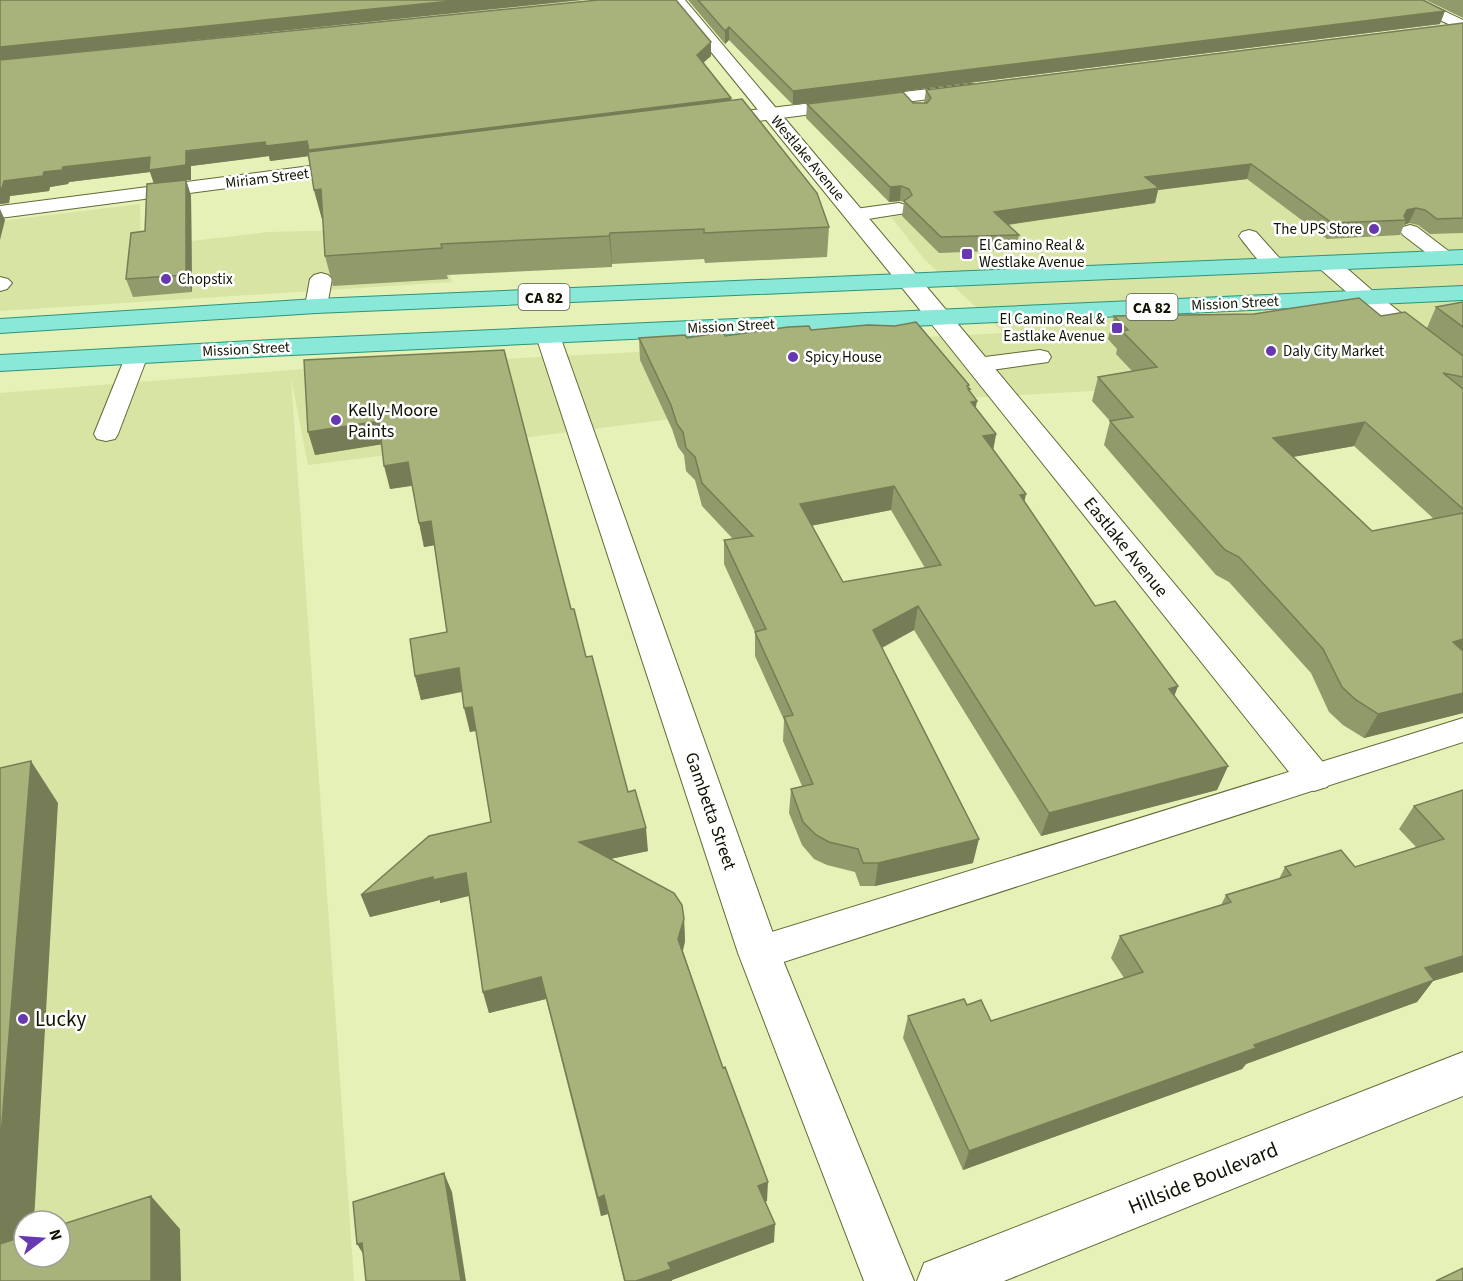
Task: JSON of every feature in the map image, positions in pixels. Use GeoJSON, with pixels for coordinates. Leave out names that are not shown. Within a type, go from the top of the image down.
{"type":"FeatureCollection","features":[{"type":"Feature","properties":{"kind":"main road","name":"CA 82"},"geometry":{"type":"LineString","coordinates":[[0,326],[316,306],[1454,257]]}},
{"type":"Feature","properties":{"kind":"main road","name":"Mission Street"},"geometry":{"type":"LineString","coordinates":[[0,363],[938,316],[1463,293]]}},
{"type":"Feature","properties":{"kind":"street","name":"Westlake Avenue"},"geometry":{"type":"LineString","coordinates":[[677,0],[938,316]]}},
{"type":"Feature","properties":{"kind":"street"},"geometry":{"type":"LineString","coordinates":[[1409,0],[1463,27]]}},
{"type":"Feature","properties":{"kind":"street"},"geometry":{"type":"LineString","coordinates":[[1430,32],[1463,27]]}},
{"type":"Feature","properties":{"kind":"street"},"geometry":{"type":"LineString","coordinates":[[700,122],[986,87]]}},
{"type":"Feature","properties":{"kind":"street","name":"Miriam Street"},"geometry":{"type":"LineString","coordinates":[[0,212],[380,163]]}},
{"type":"Feature","properties":{"kind":"street"},"geometry":{"type":"LineString","coordinates":[[1327,263],[1366,297],[1463,373]]}},
{"type":"Feature","properties":{"kind":"street","name":"Eastlake Avenue"},"geometry":{"type":"LineString","coordinates":[[938,316],[1314,777]]}},
{"type":"Feature","properties":{"kind":"street","name":"Gambetta Street"},"geometry":{"type":"LineString","coordinates":[[548,336],[759,953],[889,1281]]}},
{"type":"Feature","properties":{"kind":"street","name":"Hillside Boulevard"},"geometry":{"type":"LineString","coordinates":[[942,1281],[1463,1074]]}},
{"type":"Feature","properties":{"kind":"lane"},"geometry":{"type":"LineString","coordinates":[[904,97],[919,111]]}},
{"type":"Feature","properties":{"kind":"lane"},"geometry":{"type":"LineString","coordinates":[[855,215],[899,209]]}},
{"type":"Feature","properties":{"kind":"lane"},"geometry":{"type":"LineString","coordinates":[[1410,231],[1454,257]]}},
{"type":"Feature","properties":{"kind":"lane"},"geometry":{"type":"LineString","coordinates":[[1249,236],[1275,265]]}},
{"type":"Feature","properties":{"kind":"lane"},"geometry":{"type":"LineString","coordinates":[[316,306],[321,279]]}},
{"type":"Feature","properties":{"kind":"lane"},"geometry":{"type":"LineString","coordinates":[[106,434],[137,355]]}},
{"type":"Feature","properties":{"kind":"lane"},"geometry":{"type":"LineString","coordinates":[[977,365],[1040,357]]}},
{"type":"Feature","properties":{"kind":"lane"},"geometry":{"type":"LineString","coordinates":[[759,953],[1463,730]]}},
{"type":"Feature","properties":{"kind":"shaded area"},"geometry":{"type":"Polygon","coordinates":[[[1463,116],[1463,370],[734,411],[308,465],[291,378],[354,1281],[0,1281],[0,393],[291,370],[1004,333],[925,260],[891,217],[1198,158],[1463,116]]]}},
{"type":"Feature","properties":{"kind":"shaded area"},"geometry":{"type":"Polygon","coordinates":[[[140,204],[141,247],[268,232],[437,228],[452,282],[0,311],[0,221],[140,204]]]}},
{"type":"Feature","properties":{"kind":"building"},"geometry":{"type":"Polygon","coordinates":[[[0,0],[461,0],[0,47],[0,0]]]}},
{"type":"Feature","properties":{"kind":"building"},"geometry":{"type":"Polygon","coordinates":[[[598,0],[676,0],[711,42],[697,55],[731,98],[309,150],[307,141],[266,146],[265,142],[186,151],[186,165],[149,170],[150,157],[63,167],[62,170],[44,172],[43,176],[4,181],[0,188],[0,60],[598,0]]]}},
{"type":"Feature","properties":{"kind":"building"},"geometry":{"type":"Polygon","coordinates":[[[698,0],[1423,0],[1445,11],[793,91],[729,27],[725,31],[698,0]]]}},
{"type":"Feature","properties":{"kind":"building"},"geometry":{"type":"Polygon","coordinates":[[[1463,23],[1463,218],[1437,219],[1425,210],[1416,208],[1407,210],[1404,216],[1406,220],[1332,223],[1251,164],[1145,177],[1159,188],[994,212],[1019,235],[941,237],[904,201],[912,195],[909,189],[901,186],[890,187],[807,104],[903,92],[913,103],[927,103],[931,98],[926,90],[1463,23]]]}},
{"type":"Feature","properties":{"kind":"building"},"geometry":{"type":"Polygon","coordinates":[[[742,99],[817,193],[829,227],[704,233],[704,229],[610,233],[609,236],[441,244],[442,248],[325,256],[321,189],[314,190],[308,152],[742,99]]]}},
{"type":"Feature","properties":{"kind":"building"},"geometry":{"type":"Polygon","coordinates":[[[186,180],[186,275],[126,279],[131,233],[145,231],[147,184],[186,180]]]}},
{"type":"Feature","properties":{"kind":"building"},"geometry":{"type":"Polygon","coordinates":[[[1359,298],[1381,316],[1405,312],[1463,356],[1463,377],[1443,373],[1463,389],[1463,509],[1365,422],[1273,438],[1372,531],[1463,513],[1463,639],[1453,642],[1463,651],[1463,693],[1378,714],[1356,700],[1342,687],[1323,649],[1239,557],[1225,550],[1110,421],[1133,417],[1098,377],[1157,367],[1122,331],[1128,330],[1114,316],[1254,314],[1359,298]]]}},
{"type":"Feature","properties":{"kind":"building"},"geometry":{"type":"Polygon","coordinates":[[[1463,302],[1463,327],[1436,307],[1463,302]]]}},
{"type":"Feature","properties":{"kind":"building"},"geometry":{"type":"Polygon","coordinates":[[[916,322],[969,385],[967,386],[970,389],[968,389],[977,401],[971,402],[996,434],[983,436],[1026,494],[1020,495],[1095,606],[1115,601],[1178,686],[1169,689],[1228,766],[1049,813],[918,606],[873,630],[979,839],[878,863],[863,863],[858,849],[829,842],[816,835],[803,822],[791,789],[813,784],[784,717],[793,715],[755,632],[766,629],[724,540],[753,536],[702,483],[695,457],[686,448],[683,432],[677,424],[671,405],[639,338],[685,335],[687,338],[723,332],[725,336],[809,326],[811,330],[868,325],[895,326],[916,322]],[[894,486],[800,504],[843,582],[941,565],[894,486]]]}},
{"type":"Feature","properties":{"kind":"building"},"geometry":{"type":"Polygon","coordinates":[[[504,350],[571,609],[574,609],[586,657],[592,656],[628,792],[635,790],[646,828],[579,842],[674,893],[682,905],[684,919],[678,939],[723,1068],[725,1067],[768,1182],[758,1186],[775,1224],[668,1263],[671,1269],[636,1281],[625,1281],[604,1195],[598,1198],[541,977],[483,992],[466,873],[433,880],[433,877],[361,895],[429,836],[491,822],[472,707],[464,708],[459,668],[415,676],[410,639],[447,632],[431,521],[419,523],[408,462],[384,466],[379,421],[308,432],[304,360],[504,350]]]}},
{"type":"Feature","properties":{"kind":"building"},"geometry":{"type":"Polygon","coordinates":[[[31,761],[0,1148],[0,768],[31,761]]]}},
{"type":"Feature","properties":{"kind":"building"},"geometry":{"type":"Polygon","coordinates":[[[1463,790],[1463,956],[1425,968],[1434,980],[1254,1045],[1256,1048],[969,1151],[908,1016],[964,999],[967,1005],[981,1000],[991,1021],[1143,972],[1120,936],[1231,902],[1226,895],[1291,875],[1285,867],[1341,850],[1355,867],[1444,839],[1414,806],[1463,790]]]}},
{"type":"Feature","properties":{"kind":"building"},"geometry":{"type":"Polygon","coordinates":[[[444,1173],[461,1281],[366,1281],[362,1243],[357,1244],[353,1202],[444,1173]]]}},
{"type":"Feature","properties":{"kind":"building"},"geometry":{"type":"Polygon","coordinates":[[[151,1196],[151,1281],[0,1281],[0,1244],[12,1240],[12,1269],[72,1269],[72,1221],[151,1196]]]}},
{"type":"Feature","properties":{"kind":"building"},"geometry":{"type":"Polygon","coordinates":[[[1463,1268],[1463,1281],[1436,1281],[1463,1268]]]}},
{"type":"Feature","properties":{"kind":"place","name":"The UPS Store"},"geometry":{"type":"Point","coordinates":[1374,229]}},
{"type":"Feature","properties":{"kind":"place","name":"El Camino Real & Westlake Avenue"},"geometry":{"type":"Point","coordinates":[967,254]}},
{"type":"Feature","properties":{"kind":"place","name":"Chopstix"},"geometry":{"type":"Point","coordinates":[166,279]}},
{"type":"Feature","properties":{"kind":"place","name":"El Camino Real & Eastlake Avenue"},"geometry":{"type":"Point","coordinates":[1117,328]}},
{"type":"Feature","properties":{"kind":"place","name":"Daly City Market"},"geometry":{"type":"Point","coordinates":[1271,351]}},
{"type":"Feature","properties":{"kind":"place","name":"Spicy House"},"geometry":{"type":"Point","coordinates":[793,357]}},
{"type":"Feature","properties":{"kind":"place","name":"Kelly-Moore Paints"},"geometry":{"type":"Point","coordinates":[336,420]}},
{"type":"Feature","properties":{"kind":"place","name":"Lucky"},"geometry":{"type":"Point","coordinates":[23,1019]}}]}
